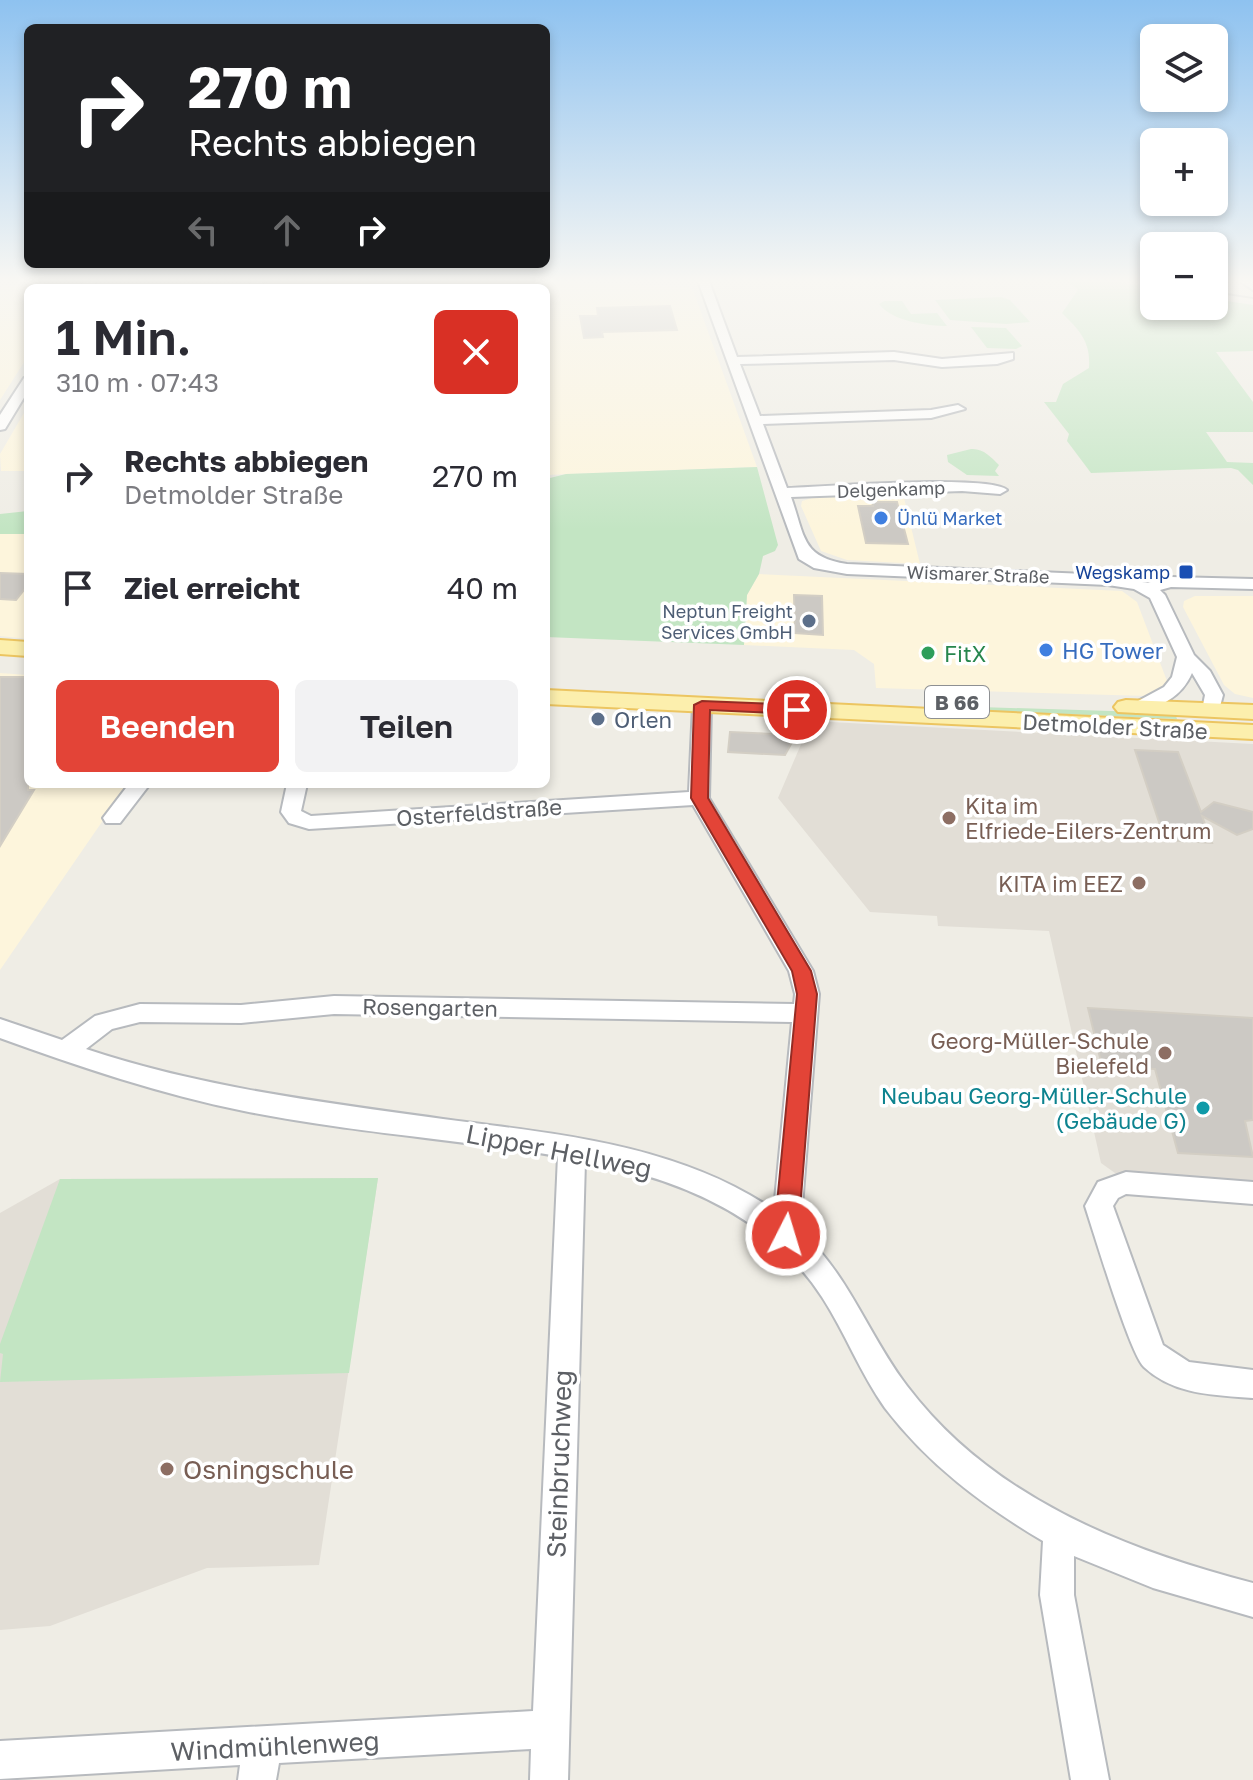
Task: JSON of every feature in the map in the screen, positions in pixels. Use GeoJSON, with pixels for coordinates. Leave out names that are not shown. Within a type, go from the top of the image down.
{"type":"FeatureCollection","features":[{"type":"Feature","properties":{"kind":"main road","name":"Detmolder Straße"},"geometry":{"type":"LineString","coordinates":[[550,686],[1136,707],[1215,720],[1253,732]]}},
{"type":"Feature","properties":{"kind":"main road","name":"Detmolder Straße"},"geometry":{"type":"LineString","coordinates":[[550,697],[702,705],[1215,720],[1253,712]]}},
{"type":"Feature","properties":{"kind":"street"},"geometry":{"type":"LineString","coordinates":[[733,364],[781,493]]}},
{"type":"Feature","properties":{"kind":"street"},"geometry":{"type":"LineString","coordinates":[[0,426],[24,387]]}},
{"type":"Feature","properties":{"kind":"street"},"geometry":{"type":"LineString","coordinates":[[754,420],[931,414],[958,409]]}},
{"type":"Feature","properties":{"kind":"street","name":"Delgenkamp"},"geometry":{"type":"LineString","coordinates":[[781,493],[962,487],[1000,490]]}},
{"type":"Feature","properties":{"kind":"street","name":"Wismarer Straße"},"geometry":{"type":"LineString","coordinates":[[781,493],[801,551],[809,560],[847,569],[1108,580],[1146,588],[1171,582],[1253,584]]}},
{"type":"Feature","properties":{"kind":"street"},"geometry":{"type":"LineString","coordinates":[[1146,588],[1160,600],[1194,694],[1215,720]]}},
{"type":"Feature","properties":{"kind":"street"},"geometry":{"type":"LineString","coordinates":[[1136,707],[1165,698],[1186,666]]}},
{"type":"Feature","properties":{"kind":"street"},"geometry":{"type":"LineString","coordinates":[[702,705],[699,798],[801,971],[807,1013],[786,1235]]}},
{"type":"Feature","properties":{"kind":"street"},"geometry":{"type":"LineString","coordinates":[[113,818],[137,788]]}},
{"type":"Feature","properties":{"kind":"street","name":"Osterfeldstraße"},"geometry":{"type":"LineString","coordinates":[[296,788],[291,812],[296,818],[309,823],[699,798]]}},
{"type":"Feature","properties":{"kind":"street","name":"Rosengarten"},"geometry":{"type":"LineString","coordinates":[[64,1052],[104,1022],[140,1013],[241,1014],[334,1005],[807,1013]]}},
{"type":"Feature","properties":{"kind":"street","name":"Lipper Hellweg"},"geometry":{"type":"LineString","coordinates":[[0,1028],[125,1071],[236,1099],[572,1148],[648,1164],[723,1193],[786,1235],[812,1260],[833,1289],[881,1374],[923,1430],[955,1463],[994,1493],[1061,1534],[1193,1586],[1253,1600]]}},
{"type":"Feature","properties":{"kind":"street","name":"Steinbruchweg"},"geometry":{"type":"LineString","coordinates":[[549,1780],[572,1148]]}},
{"type":"Feature","properties":{"kind":"street"},"geometry":{"type":"LineString","coordinates":[[1253,1193],[1126,1183],[1110,1187],[1102,1193],[1099,1206],[1151,1354],[1185,1378],[1253,1384]]}},
{"type":"Feature","properties":{"kind":"street"},"geometry":{"type":"LineString","coordinates":[[1061,1534],[1057,1552],[1057,1595],[1090,1780]]}},
{"type":"Feature","properties":{"kind":"street","name":"Windmühlenweg"},"geometry":{"type":"LineString","coordinates":[[0,1760],[260,1764],[549,1729]]}},
{"type":"Feature","properties":{"kind":"shaded area"},"geometry":{"type":"Polygon","coordinates":[[[0,364],[23,364],[0,400],[0,364]]]}},
{"type":"Feature","properties":{"kind":"shaded area"},"geometry":{"type":"Polygon","coordinates":[[[550,364],[720,364],[757,467],[550,475],[550,364]]]}},
{"type":"Feature","properties":{"kind":"shaded area"},"geometry":{"type":"Polygon","coordinates":[[[24,413],[24,471],[1,471],[0,454],[24,413]]]}},
{"type":"Feature","properties":{"kind":"shaded area"},"geometry":{"type":"Polygon","coordinates":[[[854,495],[856,500],[904,498],[920,564],[847,560],[821,551],[801,506],[802,501],[854,495]]]}},
{"type":"Feature","properties":{"kind":"shaded area"},"geometry":{"type":"Polygon","coordinates":[[[0,534],[24,534],[24,639],[0,636],[0,534]]]}},
{"type":"Feature","properties":{"kind":"shaded area"},"geometry":{"type":"Polygon","coordinates":[[[759,574],[1122,591],[1137,602],[1167,681],[1163,688],[1147,696],[876,688],[874,664],[854,650],[744,645],[747,595],[759,574]]]}},
{"type":"Feature","properties":{"kind":"shaded area"},"geometry":{"type":"Polygon","coordinates":[[[1195,596],[1253,596],[1253,698],[1235,694],[1224,685],[1183,607],[1184,601],[1195,596]]]}},
{"type":"Feature","properties":{"kind":"shaded area"},"geometry":{"type":"Polygon","coordinates":[[[0,673],[24,675],[24,788],[125,788],[0,970],[0,673]]]}},
{"type":"Feature","properties":{"kind":"shaded area"},"geometry":{"type":"Polygon","coordinates":[[[811,721],[1253,744],[1253,1185],[1133,1178],[1115,1173],[1101,1163],[1049,931],[938,926],[937,916],[870,912],[778,798],[811,721]]]}},
{"type":"Feature","properties":{"kind":"shaded area","name":"Osningschule"},"geometry":{"type":"Polygon","coordinates":[[[378,1178],[319,1565],[207,1568],[50,1626],[0,1630],[0,1213],[60,1179],[378,1178]]]}},
{"type":"Feature","properties":{"kind":"green space"},"geometry":{"type":"Polygon","coordinates":[[[1089,364],[1225,364],[1253,402],[1253,432],[1206,432],[1227,462],[1253,463],[1253,485],[1238,470],[1231,468],[1091,473],[1067,441],[1069,434],[1044,402],[1056,402],[1063,384],[1089,368],[1089,364]]]}},
{"type":"Feature","properties":{"kind":"green space"},"geometry":{"type":"Polygon","coordinates":[[[971,449],[993,459],[999,465],[995,471],[999,476],[967,475],[948,462],[947,455],[971,449]]]}},
{"type":"Feature","properties":{"kind":"green space"},"geometry":{"type":"Polygon","coordinates":[[[757,467],[778,545],[775,551],[763,556],[759,574],[747,595],[744,645],[550,637],[550,478],[566,474],[757,467]]]}},
{"type":"Feature","properties":{"kind":"green space"},"geometry":{"type":"Polygon","coordinates":[[[24,511],[24,534],[0,534],[0,514],[24,511]]]}},
{"type":"Feature","properties":{"kind":"green space"},"geometry":{"type":"Polygon","coordinates":[[[949,706],[1175,713],[1177,719],[1014,712],[956,713],[949,706]]]}},
{"type":"Feature","properties":{"kind":"green space"},"geometry":{"type":"Polygon","coordinates":[[[378,1178],[349,1373],[0,1382],[3,1354],[0,1353],[0,1344],[60,1179],[378,1178]]]}},
{"type":"Feature","properties":{"kind":"building","name":"Ünlü Market"},"geometry":{"type":"Polygon","coordinates":[[[872,502],[897,502],[908,544],[866,543],[858,506],[873,506],[872,502]]]}},
{"type":"Feature","properties":{"kind":"building"},"geometry":{"type":"Polygon","coordinates":[[[0,573],[24,574],[24,590],[16,600],[0,599],[0,573]]]}},
{"type":"Feature","properties":{"kind":"building","name":"Neptun Freight Services GmbH"},"geometry":{"type":"Polygon","coordinates":[[[794,595],[822,596],[823,635],[795,633],[794,595]]]}},
{"type":"Feature","properties":{"kind":"building"},"geometry":{"type":"Polygon","coordinates":[[[0,677],[24,677],[24,788],[34,790],[0,846],[0,677]]]}},
{"type":"Feature","properties":{"kind":"building"},"geometry":{"type":"Polygon","coordinates":[[[730,732],[796,735],[785,755],[728,752],[730,732]]]}},
{"type":"Feature","properties":{"kind":"building"},"geometry":{"type":"Polygon","coordinates":[[[1135,750],[1178,752],[1201,812],[1214,802],[1253,812],[1253,829],[1237,835],[1202,816],[1212,843],[1165,840],[1135,750]]]}},
{"type":"Feature","properties":{"kind":"building","name":"Neubau Georg-Müller-Schule (Gebäude G)"},"geometry":{"type":"Polygon","coordinates":[[[1088,1008],[1253,1018],[1253,1120],[1245,1121],[1253,1157],[1178,1153],[1155,1069],[1102,1066],[1088,1008]]]}},
{"type":"Feature","properties":{"kind":"place","name":"Ünlü Market"},"geometry":{"type":"Point","coordinates":[881,518]}},
{"type":"Feature","properties":{"kind":"place","name":"Wegskamp"},"geometry":{"type":"Point","coordinates":[1186,572]}},
{"type":"Feature","properties":{"kind":"place","name":"Neptun Freight Services GmbH"},"geometry":{"type":"Point","coordinates":[809,621]}},
{"type":"Feature","properties":{"kind":"place","name":"HG Tower"},"geometry":{"type":"Point","coordinates":[1046,650]}},
{"type":"Feature","properties":{"kind":"place","name":"FitX"},"geometry":{"type":"Point","coordinates":[928,653]}},
{"type":"Feature","properties":{"kind":"place","name":"Orlen"},"geometry":{"type":"Point","coordinates":[598,719]}},
{"type":"Feature","properties":{"kind":"place","name":"Kita im Elfriede-Eilers-Zentrum"},"geometry":{"type":"Point","coordinates":[949,818]}},
{"type":"Feature","properties":{"kind":"place","name":"KITA im EEZ"},"geometry":{"type":"Point","coordinates":[1139,883]}},
{"type":"Feature","properties":{"kind":"place","name":"Georg-Müller-Schule Bielefeld"},"geometry":{"type":"Point","coordinates":[1165,1053]}},
{"type":"Feature","properties":{"kind":"place","name":"Neubau Georg-Müller-Schule (Gebäude G)"},"geometry":{"type":"Point","coordinates":[1203,1108]}},
{"type":"Feature","properties":{"kind":"place","name":"Osningschule"},"geometry":{"type":"Point","coordinates":[167,1469]}},
{"type":"Feature","properties":{"kind":"route"},"geometry":{"type":"LineString","coordinates":[[786,1235],[807,994],[801,971],[699,798],[702,705],[797,710]]}}]}
